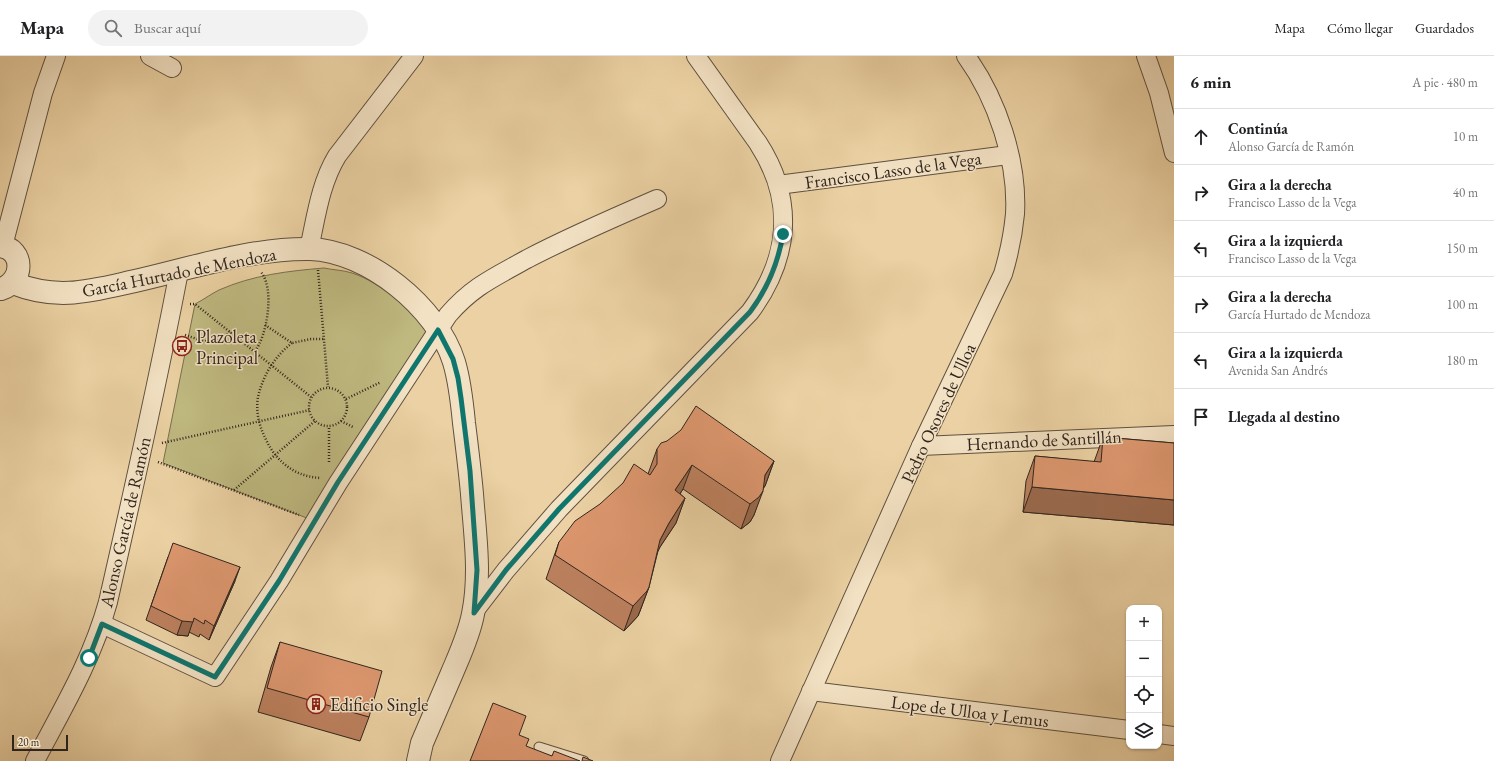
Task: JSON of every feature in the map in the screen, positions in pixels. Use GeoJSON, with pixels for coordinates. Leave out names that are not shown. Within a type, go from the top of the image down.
{"type":"FeatureCollection","features":[{"type":"Feature","properties":{"kind":"street"},"geometry":{"type":"LineString","coordinates":[[6,286],[18,271],[17,259],[14,254],[2,246],[43,93],[56,56]]}},
{"type":"Feature","properties":{"kind":"street"},"geometry":{"type":"LineString","coordinates":[[150,56],[172,68]]}},
{"type":"Feature","properties":{"kind":"street"},"geometry":{"type":"LineString","coordinates":[[309,249],[324,185],[332,166],[342,150],[414,56]]}},
{"type":"Feature","properties":{"kind":"street"},"geometry":{"type":"LineString","coordinates":[[474,613],[506,570],[559,509],[750,312],[758,301],[774,272],[783,234],[783,218],[778,186],[766,156],[696,56]]}},
{"type":"Feature","properties":{"kind":"street","name":"Pedro Osores de Ulloa"},"geometry":{"type":"LineString","coordinates":[[780,761],[921,446],[1003,274],[1013,233],[1015,212],[1012,174],[998,118],[992,101],[983,82],[966,56]]}},
{"type":"Feature","properties":{"kind":"street"},"geometry":{"type":"LineString","coordinates":[[1146,56],[1159,93],[1174,153]]}},
{"type":"Feature","properties":{"kind":"street","name":"Francisco Lasso de la Vega"},"geometry":{"type":"LineString","coordinates":[[778,186],[1008,155]]}},
{"type":"Feature","properties":{"kind":"street"},"geometry":{"type":"LineString","coordinates":[[102,624],[215,677],[279,581],[338,482],[448,315],[461,301],[487,280],[567,239],[657,199]]}},
{"type":"Feature","properties":{"kind":"street","name":"García Hurtado de Mendoza"},"geometry":{"type":"LineString","coordinates":[[6,286],[42,292],[73,293],[179,271],[219,261],[268,252],[309,249],[332,253],[362,262],[395,283],[409,296],[438,330],[453,359],[458,378],[470,471],[477,570],[474,613],[469,633],[422,743],[418,761]]}},
{"type":"Feature","properties":{"kind":"street","name":"Alonso García de Ramón"},"geometry":{"type":"LineString","coordinates":[[35,761],[89,658],[102,624],[119,556],[179,271]]}},
{"type":"Feature","properties":{"kind":"street","name":"Hernando de Santillán"},"geometry":{"type":"LineString","coordinates":[[921,446],[1172,433]]}},
{"type":"Feature","properties":{"kind":"street","name":"Lope de Ulloa y Lemus"},"geometry":{"type":"LineString","coordinates":[[811,691],[1126,730]]}},
{"type":"Feature","properties":{"kind":"street"},"geometry":{"type":"LineString","coordinates":[[1162,734],[1174,736]]}},
{"type":"Feature","properties":{"kind":"lane"},"geometry":{"type":"LineString","coordinates":[[539,747],[584,761]]}},
{"type":"Feature","properties":{"kind":"path"},"geometry":{"type":"LineString","coordinates":[[318,269],[328,387]]}},
{"type":"Feature","properties":{"kind":"path"},"geometry":{"type":"LineString","coordinates":[[255,352],[261,341],[266,325],[268,298],[264,275]]}},
{"type":"Feature","properties":{"kind":"path"},"geometry":{"type":"LineString","coordinates":[[195,304],[311,397]]}},
{"type":"Feature","properties":{"kind":"path"},"geometry":{"type":"LineString","coordinates":[[266,325],[292,343]]}},
{"type":"Feature","properties":{"kind":"path"},"geometry":{"type":"LineString","coordinates":[[189,336],[201,341],[215,342],[230,332]]}},
{"type":"Feature","properties":{"kind":"path"},"geometry":{"type":"LineString","coordinates":[[322,478],[315,478],[300,473],[287,466],[275,456],[269,446],[259,421],[258,397],[271,365],[280,353],[292,343],[311,339],[324,339]]}},
{"type":"Feature","properties":{"kind":"path"},"geometry":{"type":"LineString","coordinates":[[346,399],[382,382]]}},
{"type":"Feature","properties":{"kind":"path"},"geometry":{"type":"LineString","coordinates":[[328,387],[341,392],[346,399],[348,407],[345,417],[333,426],[322,425],[315,421],[311,416],[309,404],[311,397],[313,393],[318,390],[328,387]]}},
{"type":"Feature","properties":{"kind":"path"},"geometry":{"type":"LineString","coordinates":[[167,442],[310,410]]}},
{"type":"Feature","properties":{"kind":"path"},"geometry":{"type":"LineString","coordinates":[[234,490],[315,421]]}},
{"type":"Feature","properties":{"kind":"path"},"geometry":{"type":"LineString","coordinates":[[163,463],[305,517]]}},
{"type":"Feature","properties":{"kind":"shaded area"},"geometry":{"type":"Polygon","coordinates":[[[324,268],[352,273],[375,284],[395,299],[432,334],[312,520],[163,463],[195,304],[219,290],[258,277],[284,272],[324,268]]]}},
{"type":"Feature","properties":{"kind":"building"},"geometry":{"type":"Polygon","coordinates":[[[696,406],[774,461],[765,475],[763,491],[759,497],[750,504],[692,465],[675,490],[685,498],[660,540],[649,587],[633,606],[555,555],[559,542],[575,521],[600,504],[623,483],[634,464],[650,475],[657,464],[657,449],[661,443],[667,441],[681,430],[696,406]]]}},
{"type":"Feature","properties":{"kind":"building"},"geometry":{"type":"Polygon","coordinates":[[[1103,437],[1174,443],[1174,500],[1032,487],[1035,456],[1101,462],[1103,437]]]}},
{"type":"Feature","properties":{"kind":"building"},"geometry":{"type":"Polygon","coordinates":[[[173,543],[240,567],[214,626],[205,620],[204,624],[194,618],[193,622],[182,621],[151,606],[173,543]]]}},
{"type":"Feature","properties":{"kind":"building"},"geometry":{"type":"Polygon","coordinates":[[[280,642],[382,671],[369,717],[267,688],[280,642]]]}},
{"type":"Feature","properties":{"kind":"building"},"geometry":{"type":"Polygon","coordinates":[[[493,703],[526,716],[519,735],[529,739],[526,746],[552,756],[554,751],[580,761],[470,761],[493,703]]]}},
{"type":"Feature","properties":{"kind":"building"},"geometry":{"type":"Polygon","coordinates":[[[583,757],[593,761],[582,761],[583,757]]]}},
{"type":"Feature","properties":{"kind":"place","name":"Plazoleta Principal"},"geometry":{"type":"Point","coordinates":[182,346]}},
{"type":"Feature","properties":{"kind":"place","name":"Edificio Single"},"geometry":{"type":"Point","coordinates":[316,704]}},
{"type":"Feature","properties":{"kind":"route"},"geometry":{"type":"LineString","coordinates":[[89,658],[102,624],[215,677],[279,581],[338,482],[438,330],[453,359],[461,398],[470,471],[476,543],[477,570],[474,613],[527,544],[559,509],[750,312],[765,290],[774,272],[783,234]]}}]}
